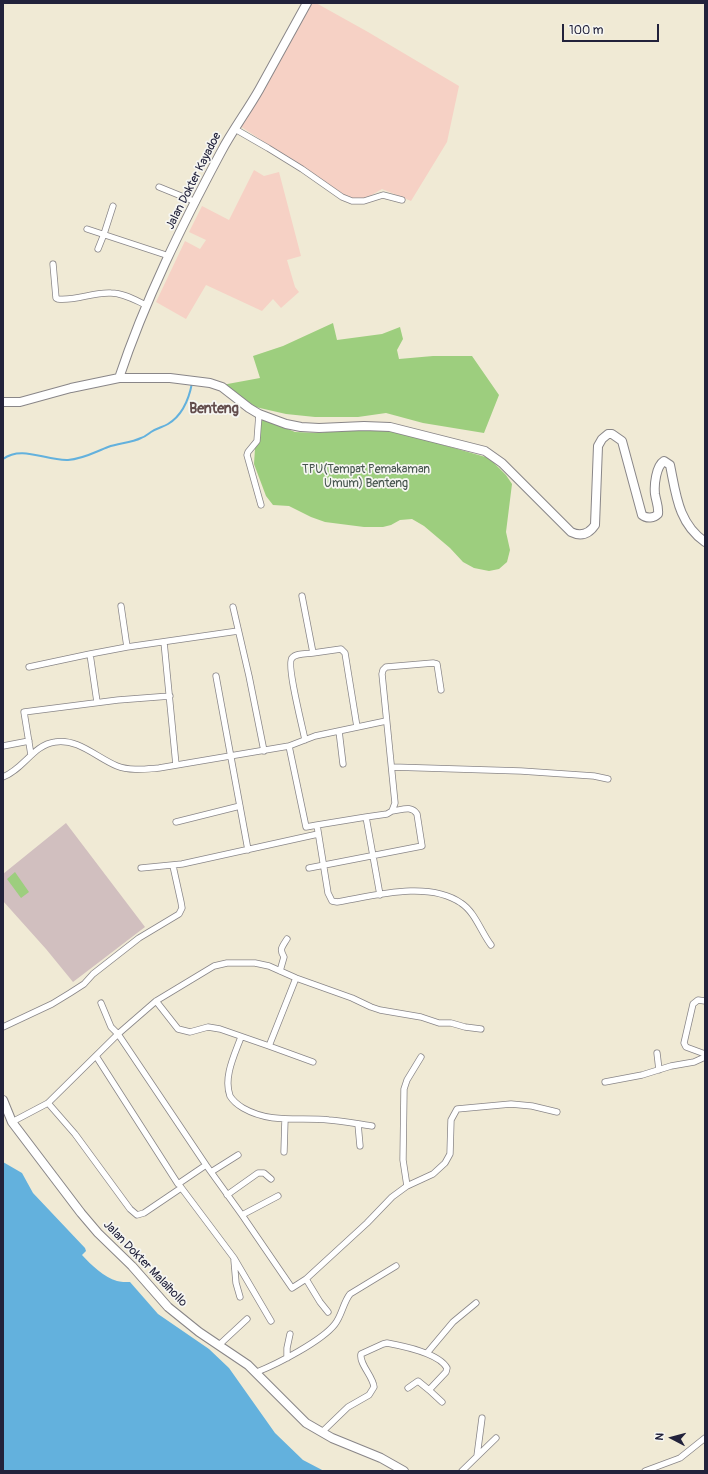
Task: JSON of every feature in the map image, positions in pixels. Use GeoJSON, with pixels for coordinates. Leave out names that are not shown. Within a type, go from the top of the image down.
{"type":"FeatureCollection","features":[{"type":"Feature","properties":{"kind":"street","name":"Jalan Dokter Kayadoe"},"geometry":{"type":"LineString","coordinates":[[119,378],[130,343],[146,305],[221,152],[252,102],[307,3]]}},
{"type":"Feature","properties":{"kind":"street"},"geometry":{"type":"LineString","coordinates":[[235,129],[285,158],[342,197],[352,202],[364,201],[383,195],[402,200]]}},
{"type":"Feature","properties":{"kind":"street"},"geometry":{"type":"LineString","coordinates":[[159,187],[196,202]]}},
{"type":"Feature","properties":{"kind":"street"},"geometry":{"type":"LineString","coordinates":[[98,249],[112,206]]}},
{"type":"Feature","properties":{"kind":"street"},"geometry":{"type":"LineString","coordinates":[[87,229],[169,256]]}},
{"type":"Feature","properties":{"kind":"street"},"geometry":{"type":"LineString","coordinates":[[53,264],[58,299],[68,300],[110,292],[120,294],[146,305]]}},
{"type":"Feature","properties":{"kind":"street"},"geometry":{"type":"LineString","coordinates":[[3,402],[20,402],[72,388],[119,378],[170,378],[210,383],[222,387],[249,408],[277,422],[301,427],[324,428],[390,426],[485,451],[502,463],[571,532],[578,535],[588,532],[595,525],[597,451],[604,436],[612,434],[622,441],[642,515],[654,517],[658,514],[655,496],[656,485],[660,465],[664,461],[667,462],[670,465],[675,494],[682,514],[693,532],[705,542]]}},
{"type":"Feature","properties":{"kind":"street"},"geometry":{"type":"LineString","coordinates":[[259,414],[258,441],[246,455],[261,505]]}},
{"type":"Feature","properties":{"kind":"street"},"geometry":{"type":"LineString","coordinates":[[302,596],[313,653]]}},
{"type":"Feature","properties":{"kind":"street"},"geometry":{"type":"LineString","coordinates":[[121,606],[127,647]]}},
{"type":"Feature","properties":{"kind":"street"},"geometry":{"type":"LineString","coordinates":[[233,607],[264,751]]}},
{"type":"Feature","properties":{"kind":"street"},"geometry":{"type":"LineString","coordinates":[[29,667],[127,647],[238,631]]}},
{"type":"Feature","properties":{"kind":"street"},"geometry":{"type":"LineString","coordinates":[[164,642],[176,764]]}},
{"type":"Feature","properties":{"kind":"street"},"geometry":{"type":"LineString","coordinates":[[305,740],[291,675],[290,662],[291,658],[295,656],[339,649],[344,651],[357,727]]}},
{"type":"Feature","properties":{"kind":"street"},"geometry":{"type":"LineString","coordinates":[[90,654],[97,702]]}},
{"type":"Feature","properties":{"kind":"street"},"geometry":{"type":"LineString","coordinates":[[392,811],[395,803],[386,721],[382,674],[383,670],[386,667],[437,664],[441,690]]}},
{"type":"Feature","properties":{"kind":"street"},"geometry":{"type":"LineString","coordinates":[[216,676],[248,850]]}},
{"type":"Feature","properties":{"kind":"street"},"geometry":{"type":"LineString","coordinates":[[31,755],[24,712],[97,702],[170,696]]}},
{"type":"Feature","properties":{"kind":"street"},"geometry":{"type":"LineString","coordinates":[[3,777],[15,771],[38,749],[50,743],[56,742],[70,742],[127,769],[146,769],[289,746],[339,731],[386,721]]}},
{"type":"Feature","properties":{"kind":"street"},"geometry":{"type":"LineString","coordinates":[[339,731],[343,764]]}},
{"type":"Feature","properties":{"kind":"street"},"geometry":{"type":"LineString","coordinates":[[3,746],[28,741]]}},
{"type":"Feature","properties":{"kind":"street"},"geometry":{"type":"LineString","coordinates":[[289,746],[308,836]]}},
{"type":"Feature","properties":{"kind":"street"},"geometry":{"type":"LineString","coordinates":[[392,768],[521,771],[594,776],[608,779]]}},
{"type":"Feature","properties":{"kind":"street"},"geometry":{"type":"LineString","coordinates":[[176,822],[240,806]]}},
{"type":"Feature","properties":{"kind":"street"},"geometry":{"type":"LineString","coordinates":[[306,827],[387,814],[392,811],[410,808],[417,814],[422,846],[309,868]]}},
{"type":"Feature","properties":{"kind":"street"},"geometry":{"type":"LineString","coordinates":[[366,817],[380,895]]}},
{"type":"Feature","properties":{"kind":"street"},"geometry":{"type":"LineString","coordinates":[[316,825],[328,892],[332,901],[337,902],[401,891],[421,890],[461,903],[473,916],[491,945]]}},
{"type":"Feature","properties":{"kind":"street"},"geometry":{"type":"LineString","coordinates":[[141,868],[173,866],[318,834]]}},
{"type":"Feature","properties":{"kind":"street"},"geometry":{"type":"LineString","coordinates":[[3,1027],[52,1004],[70,993],[84,984],[93,974],[139,938],[179,914],[182,908],[182,902],[173,866]]}},
{"type":"Feature","properties":{"kind":"street"},"geometry":{"type":"LineString","coordinates":[[280,971],[284,958],[281,954],[282,948],[287,939]]}},
{"type":"Feature","properties":{"kind":"street"},"geometry":{"type":"LineString","coordinates":[[12,1122],[48,1103],[118,1034],[156,1001],[219,964],[262,964],[380,1010],[421,1017],[439,1023],[451,1023],[481,1029]]}},
{"type":"Feature","properties":{"kind":"street"},"geometry":{"type":"LineString","coordinates":[[270,1046],[296,978]]}},
{"type":"Feature","properties":{"kind":"street"},"geometry":{"type":"LineString","coordinates":[[705,1001],[698,1000],[693,1004],[684,1043],[686,1047],[705,1056]]}},
{"type":"Feature","properties":{"kind":"street"},"geometry":{"type":"LineString","coordinates":[[156,1001],[178,1029],[190,1032],[214,1028],[313,1062]]}},
{"type":"Feature","properties":{"kind":"street"},"geometry":{"type":"LineString","coordinates":[[101,1003],[111,1027],[118,1034],[291,1288],[295,1288],[306,1279],[367,1223],[392,1197],[407,1186],[433,1174],[445,1163],[450,1154],[451,1120],[457,1108],[511,1104],[532,1106],[557,1112]]}},
{"type":"Feature","properties":{"kind":"street"},"geometry":{"type":"LineString","coordinates":[[241,1037],[228,1078],[230,1096],[234,1101],[252,1113],[267,1118],[328,1120],[372,1126]]}},
{"type":"Feature","properties":{"kind":"street"},"geometry":{"type":"LineString","coordinates":[[657,1053],[659,1070]]}},
{"type":"Feature","properties":{"kind":"street"},"geometry":{"type":"LineString","coordinates":[[96,1056],[180,1186],[234,1258],[271,1321]]}},
{"type":"Feature","properties":{"kind":"street"},"geometry":{"type":"LineString","coordinates":[[605,1082],[642,1075],[671,1066],[694,1062],[705,1056]]}},
{"type":"Feature","properties":{"kind":"street"},"geometry":{"type":"LineString","coordinates":[[407,1186],[404,1175],[403,1160],[404,1089],[406,1080],[421,1057]]}},
{"type":"Feature","properties":{"kind":"street","name":"Jalan Dokter Malaihollo"},"geometry":{"type":"LineString","coordinates":[[3,1100],[12,1122],[81,1213],[98,1233],[132,1266],[168,1307],[199,1332],[257,1372],[306,1423],[332,1438],[381,1458],[404,1471]]}},
{"type":"Feature","properties":{"kind":"street"},"geometry":{"type":"LineString","coordinates":[[48,1103],[75,1134],[130,1209],[137,1215],[144,1213],[206,1165]]}},
{"type":"Feature","properties":{"kind":"street"},"geometry":{"type":"LineString","coordinates":[[284,1152],[285,1119]]}},
{"type":"Feature","properties":{"kind":"street"},"geometry":{"type":"LineString","coordinates":[[358,1124],[360,1146]]}},
{"type":"Feature","properties":{"kind":"street"},"geometry":{"type":"LineString","coordinates":[[211,1172],[238,1155]]}},
{"type":"Feature","properties":{"kind":"street"},"geometry":{"type":"LineString","coordinates":[[227,1195],[258,1173],[264,1173],[271,1179]]}},
{"type":"Feature","properties":{"kind":"street"},"geometry":{"type":"LineString","coordinates":[[242,1215],[278,1196]]}},
{"type":"Feature","properties":{"kind":"street"},"geometry":{"type":"LineString","coordinates":[[234,1258],[236,1283],[240,1297]]}},
{"type":"Feature","properties":{"kind":"street"},"geometry":{"type":"LineString","coordinates":[[257,1372],[273,1366],[312,1343],[331,1328],[337,1320],[345,1301],[350,1294],[396,1266]]}},
{"type":"Feature","properties":{"kind":"street"},"geometry":{"type":"LineString","coordinates":[[306,1279],[328,1312]]}},
{"type":"Feature","properties":{"kind":"street"},"geometry":{"type":"LineString","coordinates":[[427,1353],[453,1322],[476,1303]]}},
{"type":"Feature","properties":{"kind":"street"},"geometry":{"type":"LineString","coordinates":[[219,1345],[247,1320]]}},
{"type":"Feature","properties":{"kind":"street"},"geometry":{"type":"LineString","coordinates":[[288,1358],[287,1348],[290,1334]]}},
{"type":"Feature","properties":{"kind":"street"},"geometry":{"type":"LineString","coordinates":[[322,1432],[348,1407],[369,1395],[374,1387],[371,1377],[361,1360],[361,1354],[383,1344],[387,1343],[427,1353],[442,1362],[446,1368],[446,1372],[429,1390]]}},
{"type":"Feature","properties":{"kind":"street"},"geometry":{"type":"LineString","coordinates":[[408,1388],[418,1381],[442,1402]]}},
{"type":"Feature","properties":{"kind":"street"},"geometry":{"type":"LineString","coordinates":[[477,1456],[482,1418]]}},
{"type":"Feature","properties":{"kind":"street"},"geometry":{"type":"LineString","coordinates":[[462,1471],[496,1438]]}},
{"type":"Feature","properties":{"kind":"street"},"geometry":{"type":"LineString","coordinates":[[645,1471],[680,1458],[705,1438]]}},
{"type":"Feature","properties":{"kind":"shaded area"},"geometry":{"type":"Polygon","coordinates":[[[311,3],[316,3],[368,32],[459,86],[447,142],[411,201],[382,189],[365,199],[347,198],[240,126],[311,3]]]}},
{"type":"Feature","properties":{"kind":"shaded area"},"geometry":{"type":"Polygon","coordinates":[[[254,170],[264,176],[279,172],[301,256],[287,260],[295,287],[299,292],[281,308],[273,299],[262,311],[206,285],[186,319],[156,302],[185,241],[200,249],[206,240],[189,232],[202,206],[229,220],[254,170]]]}},
{"type":"Feature","properties":{"kind":"shaded area"},"geometry":{"type":"Polygon","coordinates":[[[66,823],[145,927],[73,982],[3,901],[3,874],[66,823]]]}},
{"type":"Feature","properties":{"kind":"green space"},"geometry":{"type":"Polygon","coordinates":[[[333,323],[337,340],[382,334],[400,327],[403,339],[397,350],[399,359],[433,356],[472,356],[499,395],[484,433],[423,423],[386,413],[358,417],[315,417],[286,414],[251,406],[222,385],[260,378],[253,356],[283,346],[333,323]]]}},
{"type":"Feature","properties":{"kind":"green space","name":"TPU(Tempat Pemakaman Umum) Benteng"},"geometry":{"type":"Polygon","coordinates":[[[257,418],[295,432],[319,433],[361,427],[391,430],[489,458],[506,475],[512,484],[506,532],[510,550],[507,562],[499,569],[489,571],[474,568],[463,562],[450,548],[424,526],[412,519],[400,520],[383,527],[364,527],[325,522],[289,506],[273,505],[266,496],[254,464],[257,418]]]}},
{"type":"Feature","properties":{"kind":"green space"},"geometry":{"type":"Polygon","coordinates":[[[15,872],[29,892],[21,898],[7,879],[15,872]]]}},
{"type":"Feature","properties":{"kind":"water"},"geometry":{"type":"Polygon","coordinates":[[[3,1162],[22,1173],[33,1193],[85,1248],[86,1251],[82,1255],[89,1263],[112,1279],[120,1282],[130,1282],[158,1314],[209,1349],[229,1368],[275,1433],[303,1460],[324,1471],[3,1471],[3,1162]]]}},
{"type":"Feature","properties":{"kind":"waterway"},"geometry":{"type":"LineString","coordinates":[[3,459],[10,455],[26,453],[60,460],[68,460],[84,457],[112,446],[142,438],[168,424],[178,416],[187,401],[192,383]]}},
{"type":"Feature","properties":{"kind":"district","name":"Benteng"},"geometry":{"type":"Point","coordinates":[214,409]}}]}
